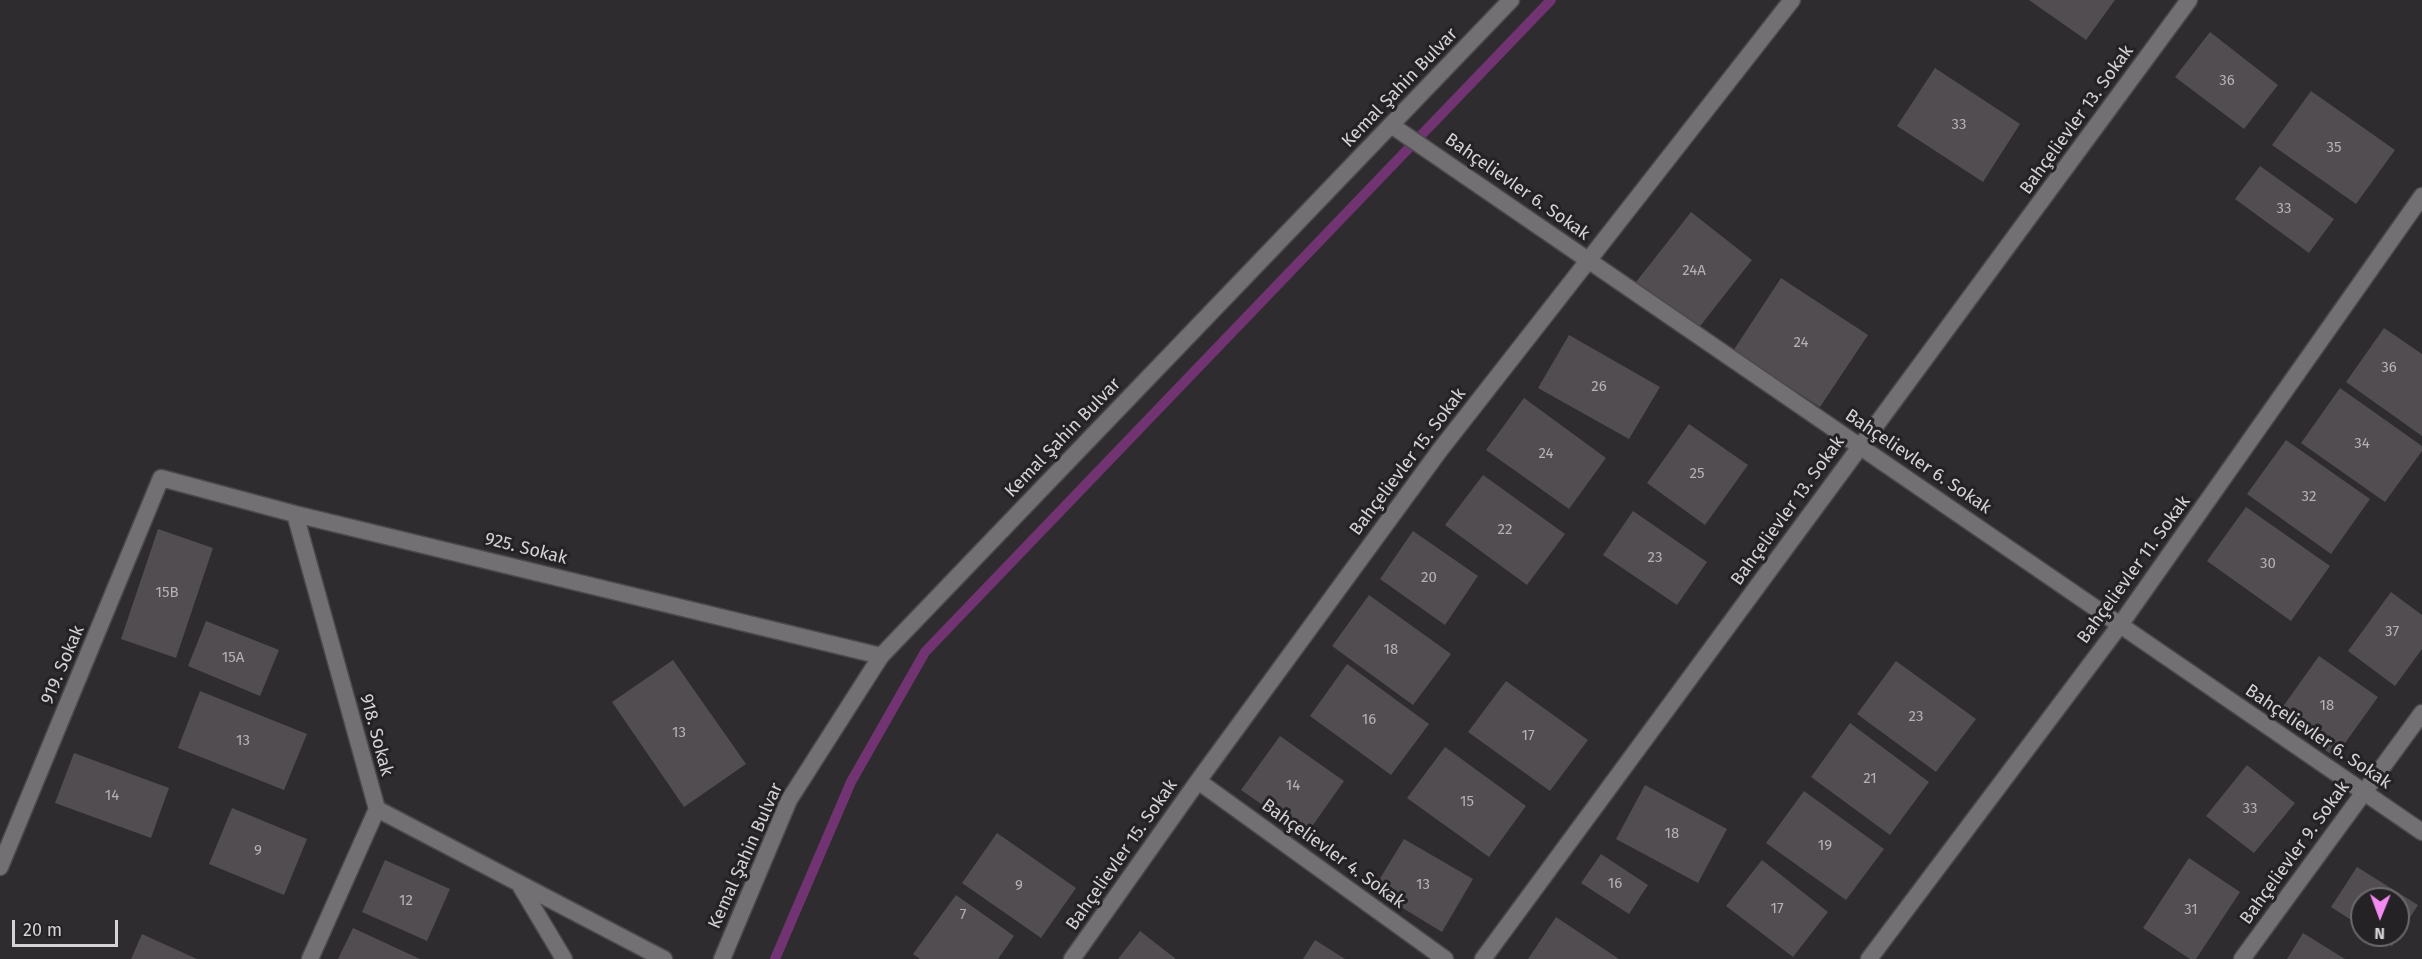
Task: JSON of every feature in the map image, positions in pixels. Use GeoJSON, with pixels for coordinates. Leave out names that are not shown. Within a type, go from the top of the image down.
{"type":"FeatureCollection","features":[{"type":"Feature","properties":{"kind":"street","name":"Kemal Şahin Bulvar"},"geometry":{"type":"LineString","coordinates":[[722,959],[789,800],[881,656],[1393,126],[1511,0]]}},
{"type":"Feature","properties":{"kind":"street","name":"Bahçelievler 15. Sokak"},"geometry":{"type":"LineString","coordinates":[[1072,959],[1198,781],[1440,450],[1792,0]]}},
{"type":"Feature","properties":{"kind":"street","name":"Bahçelievler 13. Sokak"},"geometry":{"type":"LineString","coordinates":[[1483,959],[2189,0]]}},
{"type":"Feature","properties":{"kind":"street","name":"Bahçelievler 6. Sokak"},"geometry":{"type":"LineString","coordinates":[[1393,126],[2422,832]]}},
{"type":"Feature","properties":{"kind":"street","name":"Bahçelievler 11. Sokak"},"geometry":{"type":"LineString","coordinates":[[1869,959],[2120,625],[2422,196]]}},
{"type":"Feature","properties":{"kind":"street","name":"925. Sokak"},"geometry":{"type":"LineString","coordinates":[[161,478],[295,513],[881,656]]}},
{"type":"Feature","properties":{"kind":"street","name":"919. Sokak"},"geometry":{"type":"LineString","coordinates":[[0,867],[161,478]]}},
{"type":"Feature","properties":{"kind":"street","name":"918. Sokak"},"geometry":{"type":"LineString","coordinates":[[295,513],[377,809]]}},
{"type":"Feature","properties":{"kind":"street","name":"Bahçelievler 9. Sokak"},"geometry":{"type":"LineString","coordinates":[[2242,959],[2422,712]]}},
{"type":"Feature","properties":{"kind":"street","name":"Bahçelievler 4. Sokak"},"geometry":{"type":"LineString","coordinates":[[1198,781],[1445,959]]}},
{"type":"Feature","properties":{"kind":"street"},"geometry":{"type":"LineString","coordinates":[[310,959],[377,809],[520,886],[664,959]]}},
{"type":"Feature","properties":{"kind":"street"},"geometry":{"type":"LineString","coordinates":[[520,886],[564,959]]}},
{"type":"Feature","properties":{"kind":"building"},"geometry":{"type":"Polygon","coordinates":[[[2029,0],[2115,0],[2086,40],[2029,0]]]}},
{"type":"Feature","properties":{"kind":"building"},"geometry":{"type":"Polygon","coordinates":[[[2210,32],[2278,85],[2244,129],[2175,77],[2210,32]]]}},
{"type":"Feature","properties":{"kind":"building"},"geometry":{"type":"Polygon","coordinates":[[[1935,68],[2020,124],[1983,182],[1897,126],[1935,68]]]}},
{"type":"Feature","properties":{"kind":"building"},"geometry":{"type":"Polygon","coordinates":[[[2311,91],[2395,150],[2356,204],[2272,145],[2311,91]]]}},
{"type":"Feature","properties":{"kind":"building"},"geometry":{"type":"Polygon","coordinates":[[[2260,166],[2334,219],[2309,253],[2235,199],[2260,166]]]}},
{"type":"Feature","properties":{"kind":"building"},"geometry":{"type":"Polygon","coordinates":[[[1691,212],[1752,260],[1697,330],[1636,282],[1691,212]]]}},
{"type":"Feature","properties":{"kind":"building"},"geometry":{"type":"Polygon","coordinates":[[[1781,278],[1868,335],[1820,407],[1733,351],[1781,278]]]}},
{"type":"Feature","properties":{"kind":"building"},"geometry":{"type":"Polygon","coordinates":[[[2384,328],[2422,354],[2422,436],[2346,382],[2384,328]]]}},
{"type":"Feature","properties":{"kind":"building"},"geometry":{"type":"Polygon","coordinates":[[[1569,335],[1660,387],[1629,439],[1538,388],[1569,335]]]}},
{"type":"Feature","properties":{"kind":"building"},"geometry":{"type":"Polygon","coordinates":[[[2340,388],[2422,446],[2422,451],[2385,502],[2301,443],[2340,388]]]}},
{"type":"Feature","properties":{"kind":"building"},"geometry":{"type":"Polygon","coordinates":[[[1524,398],[1606,458],[1569,509],[1486,450],[1524,398]]]}},
{"type":"Feature","properties":{"kind":"building"},"geometry":{"type":"Polygon","coordinates":[[[1689,424],[1748,465],[1705,525],[1647,483],[1689,424]]]}},
{"type":"Feature","properties":{"kind":"building"},"geometry":{"type":"Polygon","coordinates":[[[2286,440],[2370,499],[2331,554],[2247,494],[2286,440]]]}},
{"type":"Feature","properties":{"kind":"building"},"geometry":{"type":"Polygon","coordinates":[[[1483,475],[1565,534],[1527,585],[1445,525],[1483,475]]]}},
{"type":"Feature","properties":{"kind":"building"},"geometry":{"type":"Polygon","coordinates":[[[2246,507],[2330,566],[2291,621],[2207,561],[2246,507]]]}},
{"type":"Feature","properties":{"kind":"building"},"geometry":{"type":"Polygon","coordinates":[[[1633,511],[1707,562],[1677,605],[1603,555],[1633,511]]]}},
{"type":"Feature","properties":{"kind":"building"},"geometry":{"type":"Polygon","coordinates":[[[158,529],[213,548],[176,658],[121,639],[158,529]]]}},
{"type":"Feature","properties":{"kind":"building"},"geometry":{"type":"Polygon","coordinates":[[[1413,531],[1478,576],[1445,625],[1380,579],[1413,531]]]}},
{"type":"Feature","properties":{"kind":"building"},"geometry":{"type":"Polygon","coordinates":[[[2391,592],[2422,615],[2422,649],[2395,686],[2348,651],[2391,592]]]}},
{"type":"Feature","properties":{"kind":"building"},"geometry":{"type":"Polygon","coordinates":[[[1369,595],[1451,654],[1413,705],[1332,646],[1369,595]]]}},
{"type":"Feature","properties":{"kind":"building"},"geometry":{"type":"Polygon","coordinates":[[[206,621],[279,650],[260,696],[188,666],[206,621]]]}},
{"type":"Feature","properties":{"kind":"building"},"geometry":{"type":"Polygon","coordinates":[[[2319,656],[2378,697],[2335,757],[2277,715],[2319,656]]]}},
{"type":"Feature","properties":{"kind":"building"},"geometry":{"type":"Polygon","coordinates":[[[673,660],[746,764],[684,807],[612,702],[673,660]]]}},
{"type":"Feature","properties":{"kind":"building"},"geometry":{"type":"Polygon","coordinates":[[[1896,661],[1976,719],[1936,772],[1857,714],[1896,661]]]}},
{"type":"Feature","properties":{"kind":"building"},"geometry":{"type":"Polygon","coordinates":[[[1347,664],[1429,724],[1391,775],[1310,716],[1347,664]]]}},
{"type":"Feature","properties":{"kind":"building"},"geometry":{"type":"Polygon","coordinates":[[[1506,681],[1588,740],[1550,791],[1468,732],[1506,681]]]}},
{"type":"Feature","properties":{"kind":"building"},"geometry":{"type":"Polygon","coordinates":[[[200,691],[307,734],[284,790],[178,748],[200,691]]]}},
{"type":"Feature","properties":{"kind":"building"},"geometry":{"type":"Polygon","coordinates":[[[1850,723],[1929,782],[1890,835],[1811,777],[1850,723]]]}},
{"type":"Feature","properties":{"kind":"building"},"geometry":{"type":"Polygon","coordinates":[[[1280,736],[1344,781],[1306,835],[1241,790],[1280,736]]]}},
{"type":"Feature","properties":{"kind":"building"},"geometry":{"type":"Polygon","coordinates":[[[1445,747],[1526,806],[1489,857],[1407,798],[1445,747]]]}},
{"type":"Feature","properties":{"kind":"building"},"geometry":{"type":"Polygon","coordinates":[[[74,753],[169,788],[151,838],[55,803],[74,753]]]}},
{"type":"Feature","properties":{"kind":"building"},"geometry":{"type":"Polygon","coordinates":[[[2247,765],[2295,803],[2254,853],[2206,816],[2247,765]]]}},
{"type":"Feature","properties":{"kind":"building"},"geometry":{"type":"Polygon","coordinates":[[[1645,785],[1727,829],[1698,883],[1616,839],[1645,785]]]}},
{"type":"Feature","properties":{"kind":"building"},"geometry":{"type":"Polygon","coordinates":[[[1804,791],[1884,849],[1846,900],[1766,843],[1804,791]]]}},
{"type":"Feature","properties":{"kind":"building"},"geometry":{"type":"Polygon","coordinates":[[[232,808],[307,839],[284,895],[209,864],[232,808]]]}},
{"type":"Feature","properties":{"kind":"building"},"geometry":{"type":"Polygon","coordinates":[[[997,833],[1076,888],[1041,938],[962,883],[997,833]]]}},
{"type":"Feature","properties":{"kind":"building"},"geometry":{"type":"Polygon","coordinates":[[[1404,839],[1473,879],[1442,932],[1373,890],[1404,839]]]}},
{"type":"Feature","properties":{"kind":"building"},"geometry":{"type":"Polygon","coordinates":[[[1601,854],[1648,885],[1629,914],[1581,883],[1601,854]]]}},
{"type":"Feature","properties":{"kind":"building"},"geometry":{"type":"Polygon","coordinates":[[[2189,858],[2240,892],[2196,959],[2190,959],[2143,928],[2189,858]]]}},
{"type":"Feature","properties":{"kind":"building"},"geometry":{"type":"Polygon","coordinates":[[[385,860],[450,889],[427,941],[362,912],[385,860]]]}},
{"type":"Feature","properties":{"kind":"building"},"geometry":{"type":"Polygon","coordinates":[[[1762,860],[1828,912],[1793,957],[1726,906],[1762,860]]]}},
{"type":"Feature","properties":{"kind":"building"},"geometry":{"type":"Polygon","coordinates":[[[2357,867],[2389,887],[2350,887],[2350,919],[2331,907],[2357,867]]]}},
{"type":"Feature","properties":{"kind":"building"},"geometry":{"type":"Polygon","coordinates":[[[956,895],[1014,936],[998,959],[920,959],[913,954],[956,895]]]}},
{"type":"Feature","properties":{"kind":"building"},"geometry":{"type":"Polygon","coordinates":[[[2410,900],[2418,905],[2410,918],[2410,900]]]}},
{"type":"Feature","properties":{"kind":"building"},"geometry":{"type":"Polygon","coordinates":[[[1556,917],[1619,959],[1528,959],[1556,917]]]}},
{"type":"Feature","properties":{"kind":"building"},"geometry":{"type":"Polygon","coordinates":[[[353,928],[420,959],[338,959],[353,928]]]}},
{"type":"Feature","properties":{"kind":"building"},"geometry":{"type":"Polygon","coordinates":[[[1140,931],[1176,959],[1118,959],[1140,931]]]}},
{"type":"Feature","properties":{"kind":"building"},"geometry":{"type":"Polygon","coordinates":[[[2303,933],[2345,959],[2287,959],[2303,933]]]}},
{"type":"Feature","properties":{"kind":"building"},"geometry":{"type":"Polygon","coordinates":[[[142,934],[197,959],[131,959],[142,934]]]}},
{"type":"Feature","properties":{"kind":"building"},"geometry":{"type":"Polygon","coordinates":[[[1315,940],[1345,959],[1303,959],[1315,940]]]}},
{"type":"Feature","properties":{"kind":"waterway"},"geometry":{"type":"LineString","coordinates":[[775,959],[851,782],[925,652],[1551,0]]}}]}
